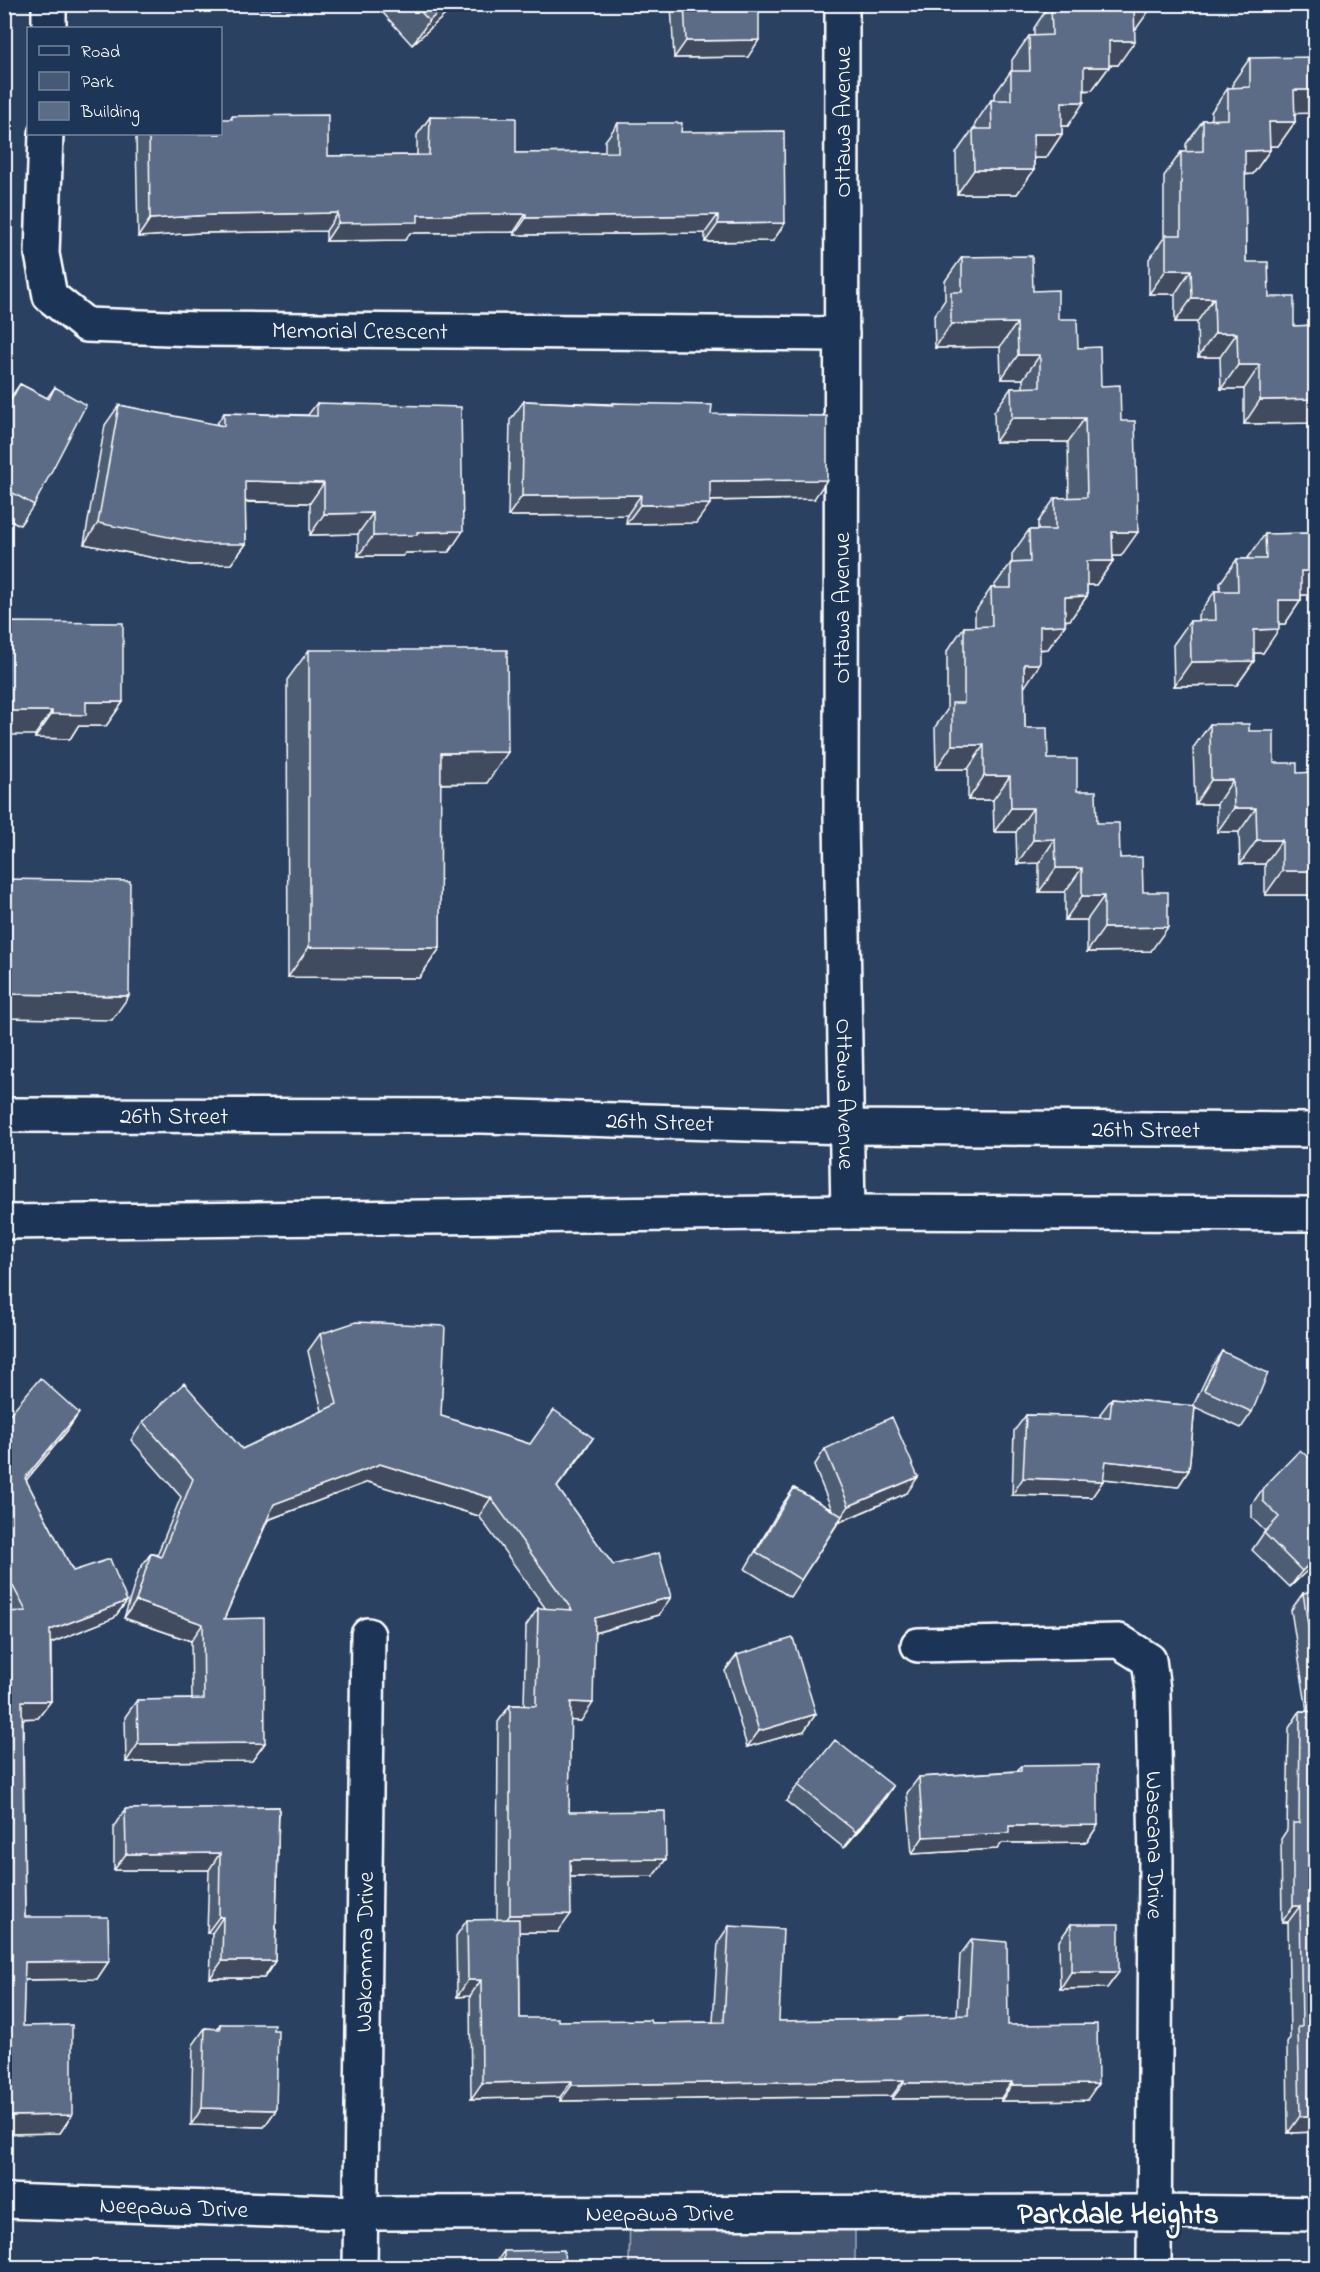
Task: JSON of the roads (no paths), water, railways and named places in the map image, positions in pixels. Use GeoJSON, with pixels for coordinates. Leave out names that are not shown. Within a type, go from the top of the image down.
{"type":"FeatureCollection","features":[{"type":"Feature","properties":{"kind":"street"},"geometry":{"type":"LineString","coordinates":[[49,4],[49,27]]}},
{"type":"Feature","properties":{"kind":"street","name":"Ottawa Avenue"},"geometry":{"type":"LineString","coordinates":[[842,4],[841,819],[848,1212]]}},
{"type":"Feature","properties":{"kind":"street","name":"Memorial Crescent"},"geometry":{"type":"LineString","coordinates":[[45,135],[42,254],[50,296],[86,325],[196,329],[842,334]]}},
{"type":"Feature","properties":{"kind":"street","name":"26th Street"},"geometry":{"type":"LineString","coordinates":[[4,1115],[482,1116],[847,1128],[1316,1130]]}},
{"type":"Feature","properties":{"kind":"street"},"geometry":{"type":"LineString","coordinates":[[4,1222],[848,1212],[1316,1214]]}},
{"type":"Feature","properties":{"kind":"street","name":"Wakomma Drive"},"geometry":{"type":"LineString","coordinates":[[360,2268],[368,1635]]}},
{"type":"Feature","properties":{"kind":"street","name":"Wascana Drive"},"geometry":{"type":"LineString","coordinates":[[918,1645],[1119,1641],[1149,1660],[1153,1690],[1156,1860],[1154,2268]]}},
{"type":"Feature","properties":{"kind":"street","name":"Neepawa Drive"},"geometry":{"type":"LineString","coordinates":[[4,2201],[360,2213],[1155,2212],[1316,2214]]}},
{"type":"Feature","properties":{"kind":"district","name":"Parkdale Heights"},"geometry":{"type":"Point","coordinates":[1118,2213]}}]}
